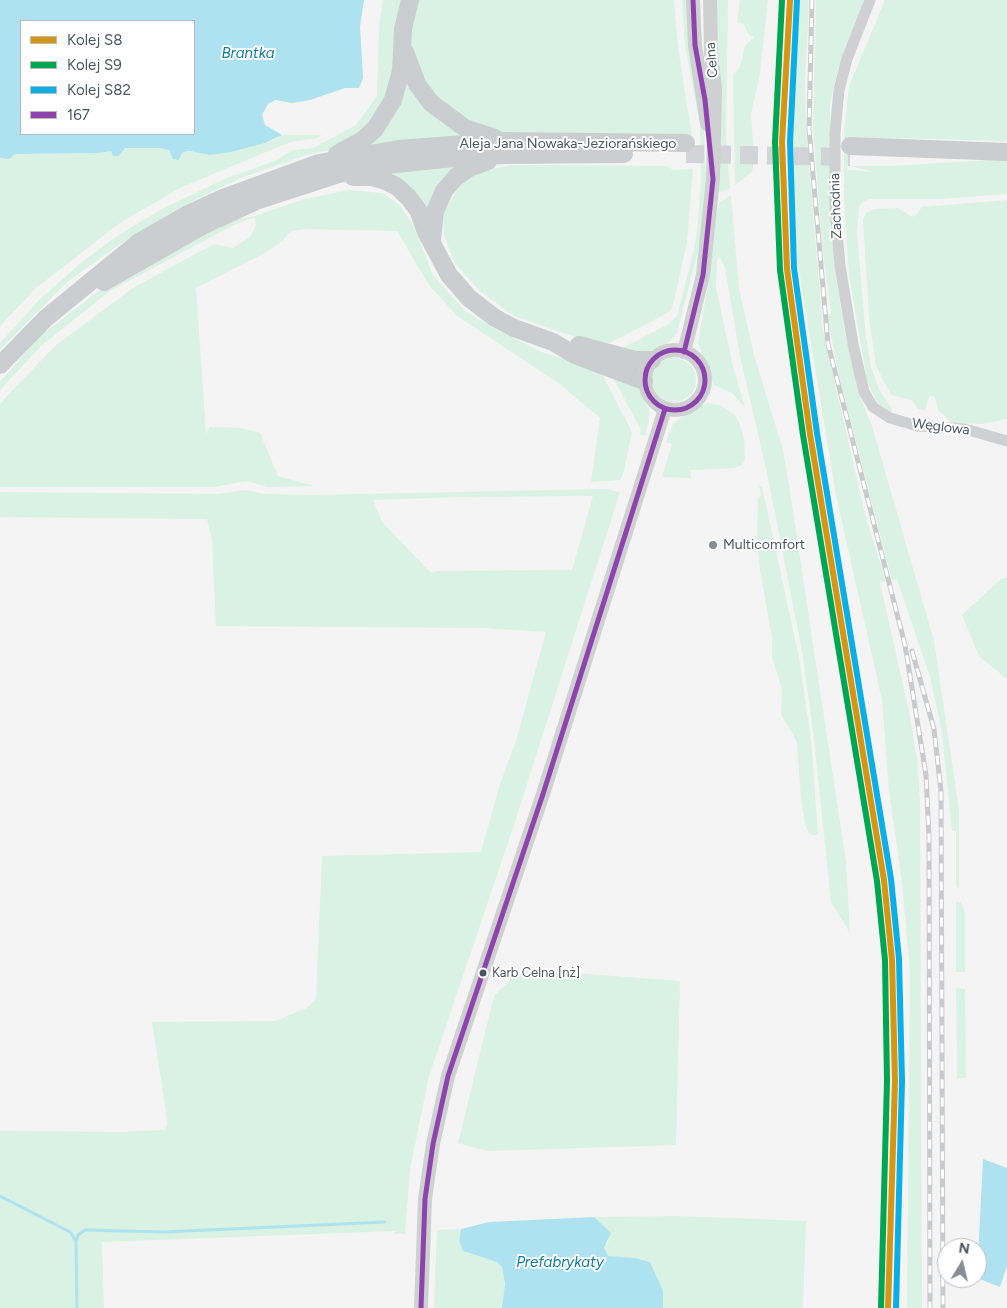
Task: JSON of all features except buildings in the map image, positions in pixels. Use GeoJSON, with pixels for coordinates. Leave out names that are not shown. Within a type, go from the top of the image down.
{"type":"FeatureCollection","features":[{"type":"Feature","properties":{"kind":"main road"},"geometry":{"type":"LineString","coordinates":[[320,171],[364,139],[383,119],[397,86],[403,49],[403,29],[410,0]]}},
{"type":"Feature","properties":{"kind":"main road"},"geometry":{"type":"LineString","coordinates":[[403,49],[417,84],[431,103],[465,128],[505,148]]}},
{"type":"Feature","properties":{"kind":"main road"},"geometry":{"type":"LineString","coordinates":[[432,241],[435,211],[439,200],[450,184],[469,168],[505,148]]}},
{"type":"Feature","properties":{"kind":"main road","name":"Aleja Jana Nowaka-Jeziorańskiego"},"geometry":{"type":"LineString","coordinates":[[0,365],[46,318],[115,276],[204,225],[320,171],[398,149],[686,149]]}},
{"type":"Feature","properties":{"kind":"main road"},"geometry":{"type":"LineString","coordinates":[[850,151],[1002,151]]}},
{"type":"Feature","properties":{"kind":"main road"},"geometry":{"type":"LineString","coordinates":[[320,171],[371,177],[396,186],[418,210],[449,275],[475,303],[514,328],[553,342],[575,355],[644,381]]}},
{"type":"Feature","properties":{"kind":"main road"},"geometry":{"type":"LineString","coordinates":[[553,342],[578,345],[635,360],[652,360]]}},
{"type":"Feature","properties":{"kind":"street","name":"Celna"},"geometry":{"type":"LineString","coordinates":[[694,0],[695,45],[705,100],[713,179]]}},
{"type":"Feature","properties":{"kind":"street","name":"Celna"},"geometry":{"type":"LineString","coordinates":[[684,352],[703,275],[713,179],[715,89],[711,53],[710,0]]}},
{"type":"Feature","properties":{"kind":"street","name":"Zachodnia"},"geometry":{"type":"LineString","coordinates":[[870,0],[847,59],[839,90],[835,133],[835,208],[840,266],[858,370],[864,392],[876,410]]}},
{"type":"Feature","properties":{"kind":"street"},"geometry":{"type":"LineString","coordinates":[[664,352],[684,352],[697,360],[702,366],[705,376],[704,389],[701,397],[690,406],[676,411],[665,409],[649,396],[644,381],[646,370],[652,360],[664,352]]}},
{"type":"Feature","properties":{"kind":"street"},"geometry":{"type":"LineString","coordinates":[[421,1308],[425,1199],[433,1144],[446,1086],[551,768],[665,409]]}},
{"type":"Feature","properties":{"kind":"street","name":"Węglowa"},"geometry":{"type":"LineString","coordinates":[[876,410],[890,418],[918,426],[965,429],[1007,441]]}},
{"type":"Feature","properties":{"kind":"green space"},"geometry":{"type":"Polygon","coordinates":[[[383,0],[402,0],[395,23],[395,72],[375,122],[338,149],[312,153],[238,179],[181,207],[120,244],[66,283],[0,350],[0,343],[39,300],[82,262],[117,236],[160,210],[222,180],[275,161],[293,150],[313,148],[356,125],[377,96],[379,26],[383,0]]]}},
{"type":"Feature","properties":{"kind":"green space"},"geometry":{"type":"Polygon","coordinates":[[[419,0],[674,0],[678,47],[692,136],[501,134],[476,129],[436,104],[412,57],[411,34],[419,0]]]}},
{"type":"Feature","properties":{"kind":"green space"},"geometry":{"type":"Polygon","coordinates":[[[682,0],[687,0],[704,121],[706,186],[700,243],[677,333],[668,343],[643,356],[622,348],[669,324],[677,316],[694,250],[698,223],[701,177],[700,125],[685,45],[682,0]]]}},
{"type":"Feature","properties":{"kind":"green space"},"geometry":{"type":"Polygon","coordinates":[[[715,0],[728,0],[726,138],[730,188],[722,192],[717,191],[715,0]]]}},
{"type":"Feature","properties":{"kind":"green space"},"geometry":{"type":"Polygon","coordinates":[[[740,0],[768,0],[760,73],[751,114],[754,160],[752,172],[735,185],[733,74],[740,67],[745,46],[754,37],[748,34],[744,24],[737,23],[740,0]]]}},
{"type":"Feature","properties":{"kind":"green space"},"geometry":{"type":"Polygon","coordinates":[[[798,0],[809,0],[805,81],[806,129],[823,330],[865,515],[886,581],[880,583],[909,711],[917,759],[920,801],[922,1308],[907,1308],[910,973],[902,883],[889,791],[882,700],[836,495],[797,258],[789,151],[798,0]]]}},
{"type":"Feature","properties":{"kind":"green space"},"geometry":{"type":"Polygon","coordinates":[[[816,0],[864,0],[838,71],[830,104],[831,225],[836,278],[845,333],[861,399],[872,426],[934,641],[959,810],[959,888],[956,887],[956,831],[952,831],[942,733],[931,680],[897,579],[892,580],[839,376],[827,315],[831,313],[823,253],[813,128],[816,0]]]}},
{"type":"Feature","properties":{"kind":"green space"},"geometry":{"type":"Polygon","coordinates":[[[885,0],[1007,0],[1007,141],[849,137],[847,176],[848,170],[875,172],[849,166],[891,166],[1007,159],[1007,194],[939,199],[870,199],[863,202],[859,207],[857,234],[866,337],[871,367],[879,389],[892,409],[891,413],[877,402],[867,381],[849,275],[844,195],[844,131],[849,86],[885,0]]]}},
{"type":"Feature","properties":{"kind":"green space"},"geometry":{"type":"Polygon","coordinates":[[[405,76],[466,136],[366,146],[405,76]]]}},
{"type":"Feature","properties":{"kind":"green space"},"geometry":{"type":"Polygon","coordinates":[[[282,135],[322,135],[314,139],[294,141],[182,187],[121,222],[36,288],[0,326],[0,158],[9,159],[15,154],[98,153],[125,148],[160,148],[169,150],[173,159],[177,160],[183,152],[197,151],[210,155],[274,140],[282,135]]]}},
{"type":"Feature","properties":{"kind":"green space"},"geometry":{"type":"Polygon","coordinates":[[[463,165],[429,224],[383,171],[463,165]]]}},
{"type":"Feature","properties":{"kind":"green space"},"geometry":{"type":"Polygon","coordinates":[[[514,165],[667,166],[673,170],[693,169],[687,242],[673,305],[669,312],[610,343],[584,340],[514,316],[480,291],[454,262],[444,235],[443,213],[463,181],[479,171],[514,165]]]}},
{"type":"Feature","properties":{"kind":"green space"},"geometry":{"type":"Polygon","coordinates":[[[349,190],[382,193],[400,205],[414,227],[433,275],[465,311],[497,330],[544,353],[588,366],[602,374],[632,432],[623,475],[620,480],[591,482],[600,418],[561,385],[457,316],[429,285],[397,231],[307,229],[291,231],[280,243],[261,255],[196,288],[206,434],[210,427],[241,428],[260,433],[278,476],[314,486],[268,487],[247,481],[213,487],[0,487],[0,405],[5,398],[55,346],[133,288],[214,244],[233,248],[250,237],[256,225],[255,217],[234,225],[110,291],[42,345],[0,390],[0,382],[39,337],[97,292],[138,267],[234,220],[255,216],[305,199],[349,190]]]}},
{"type":"Feature","properties":{"kind":"green space"},"geometry":{"type":"Polygon","coordinates":[[[731,195],[739,289],[754,355],[783,450],[789,485],[846,862],[850,933],[831,902],[814,739],[803,656],[767,473],[740,356],[725,268],[720,258],[717,259],[716,287],[732,363],[745,407],[732,393],[714,385],[698,342],[710,274],[715,216],[720,202],[731,195]]]}},
{"type":"Feature","properties":{"kind":"green space"},"geometry":{"type":"Polygon","coordinates":[[[1007,200],[1007,419],[982,424],[952,423],[938,410],[935,397],[931,395],[925,410],[918,409],[911,400],[891,395],[876,366],[869,318],[863,220],[866,213],[875,209],[898,208],[912,217],[922,207],[1007,200]]]}},
{"type":"Feature","properties":{"kind":"green space"},"geometry":{"type":"Polygon","coordinates":[[[670,358],[678,358],[690,364],[696,380],[690,396],[678,402],[670,402],[658,396],[652,384],[652,376],[658,364],[670,358]]]}},
{"type":"Feature","properties":{"kind":"green space"},"geometry":{"type":"Polygon","coordinates":[[[613,377],[637,386],[649,409],[645,436],[640,434],[641,430],[613,377]]]}},
{"type":"Feature","properties":{"kind":"green space"},"geometry":{"type":"Polygon","coordinates":[[[707,403],[720,405],[734,414],[739,422],[744,439],[745,460],[742,465],[734,468],[690,470],[691,478],[662,477],[672,444],[666,442],[673,424],[683,416],[707,403]]]}},
{"type":"Feature","properties":{"kind":"green space"},"geometry":{"type":"Polygon","coordinates":[[[759,486],[762,486],[799,658],[811,739],[818,835],[809,834],[805,824],[801,800],[797,742],[781,714],[782,689],[772,657],[772,637],[760,571],[757,540],[758,498],[761,495],[759,486]]]}},
{"type":"Feature","properties":{"kind":"green space"},"geometry":{"type":"Polygon","coordinates":[[[605,489],[620,492],[512,831],[429,1076],[410,1169],[405,1234],[395,1234],[395,1231],[102,1242],[104,1308],[0,1308],[0,1131],[122,1132],[164,1130],[167,1125],[166,1112],[152,1022],[275,1021],[307,1008],[316,999],[322,856],[481,852],[500,784],[516,741],[546,632],[483,628],[216,626],[212,541],[207,519],[0,517],[0,492],[218,494],[245,490],[265,494],[313,495],[605,489]],[[593,496],[373,500],[382,522],[431,573],[437,571],[572,570],[593,496]]]}},
{"type":"Feature","properties":{"kind":"green space"},"geometry":{"type":"Polygon","coordinates":[[[1002,578],[1007,578],[1007,679],[979,656],[962,615],[1002,578]]]}},
{"type":"Feature","properties":{"kind":"green space"},"geometry":{"type":"Polygon","coordinates":[[[956,902],[961,902],[965,912],[965,972],[956,972],[956,902]]]}},
{"type":"Feature","properties":{"kind":"green space"},"geometry":{"type":"Polygon","coordinates":[[[521,969],[680,981],[676,1145],[487,1151],[458,1143],[494,996],[521,969]]]}},
{"type":"Feature","properties":{"kind":"green space"},"geometry":{"type":"Polygon","coordinates":[[[956,988],[965,989],[966,1078],[957,1078],[956,988]]]}},
{"type":"Feature","properties":{"kind":"green space"},"geometry":{"type":"Polygon","coordinates":[[[677,1216],[806,1221],[803,1308],[663,1308],[663,1291],[635,1258],[608,1257],[604,1249],[609,1240],[604,1228],[594,1217],[677,1216]]]}},
{"type":"Feature","properties":{"kind":"green space"},"geometry":{"type":"Polygon","coordinates":[[[461,1229],[459,1241],[463,1251],[497,1262],[502,1267],[505,1284],[502,1308],[434,1308],[437,1230],[461,1229]]]}},
{"type":"Feature","properties":{"kind":"water","name":"Brantka"},"geometry":{"type":"Polygon","coordinates":[[[0,0],[364,0],[360,27],[363,78],[359,88],[345,88],[310,100],[292,103],[275,100],[268,104],[262,115],[265,125],[282,135],[265,143],[231,152],[210,155],[190,151],[183,152],[178,160],[173,159],[169,150],[160,148],[125,148],[119,156],[113,156],[111,151],[98,153],[15,154],[9,159],[0,158],[0,0]]]}},
{"type":"Feature","properties":{"kind":"water"},"geometry":{"type":"Polygon","coordinates":[[[983,1159],[1007,1168],[1007,1266],[1000,1287],[987,1282],[987,1238],[979,1238],[983,1159]]]}},
{"type":"Feature","properties":{"kind":"water","name":"Prefabrykaty"},"geometry":{"type":"Polygon","coordinates":[[[594,1217],[611,1233],[604,1248],[608,1256],[635,1258],[650,1262],[663,1291],[663,1308],[502,1308],[505,1284],[502,1267],[497,1262],[463,1251],[459,1241],[461,1229],[489,1222],[594,1217]]]}},
{"type":"Feature","properties":{"kind":"waterway"},"geometry":{"type":"LineString","coordinates":[[0,1196],[70,1232],[76,1241],[77,1308]]}},
{"type":"Feature","properties":{"kind":"waterway"},"geometry":{"type":"LineString","coordinates":[[76,1241],[78,1235],[85,1230],[164,1232],[385,1222]]}},
{"type":"Feature","properties":{"kind":"tunnel"},"geometry":{"type":"LineString","coordinates":[[686,154],[850,157]]}},
{"type":"Feature","properties":{"kind":"railway"},"geometry":{"type":"LineString","coordinates":[[812,0],[809,129],[828,344],[905,645],[926,775],[929,836],[930,1308]]}},
{"type":"Feature","properties":{"kind":"railway"},"geometry":{"type":"LineString","coordinates":[[912,651],[934,729],[941,791],[943,1308]]}},
{"type":"Feature","properties":{"kind":"rail line","name":"S9"},"geometry":{"type":"LineString","coordinates":[[782,0],[775,142],[780,270],[803,435],[877,881],[885,960],[887,1081],[881,1308]]}},
{"type":"Feature","properties":{"kind":"rail line","name":"S8"},"geometry":{"type":"LineString","coordinates":[[790,0],[782,142],[787,269],[810,434],[884,880],[892,960],[895,1081],[888,1308]]}},
{"type":"Feature","properties":{"kind":"rail line","name":"S82"},"geometry":{"type":"LineString","coordinates":[[797,0],[790,142],[794,268],[817,433],[891,879],[899,959],[902,1081],[896,1308]]}},
{"type":"Feature","properties":{"kind":"transit line","name":"167"},"geometry":{"type":"LineString","coordinates":[[684,352],[703,275],[713,179],[705,100],[695,45],[693,0]]}},
{"type":"Feature","properties":{"kind":"transit line","name":"167"},"geometry":{"type":"LineString","coordinates":[[675,350],[692,355],[700,363],[705,380],[700,397],[692,405],[675,410],[658,405],[650,397],[645,380],[650,363],[658,355],[675,350]]}},
{"type":"Feature","properties":{"kind":"transit line","name":"167"},"geometry":{"type":"LineString","coordinates":[[421,1308],[425,1199],[433,1144],[448,1076],[543,794],[665,409]]}},
{"type":"Feature","properties":{"kind":"place","name":"Multicomfort"},"geometry":{"type":"Point","coordinates":[713,545]}},
{"type":"Feature","properties":{"kind":"place","name":"Karb Celna [nż]"},"geometry":{"type":"Point","coordinates":[483,973]}}]}
